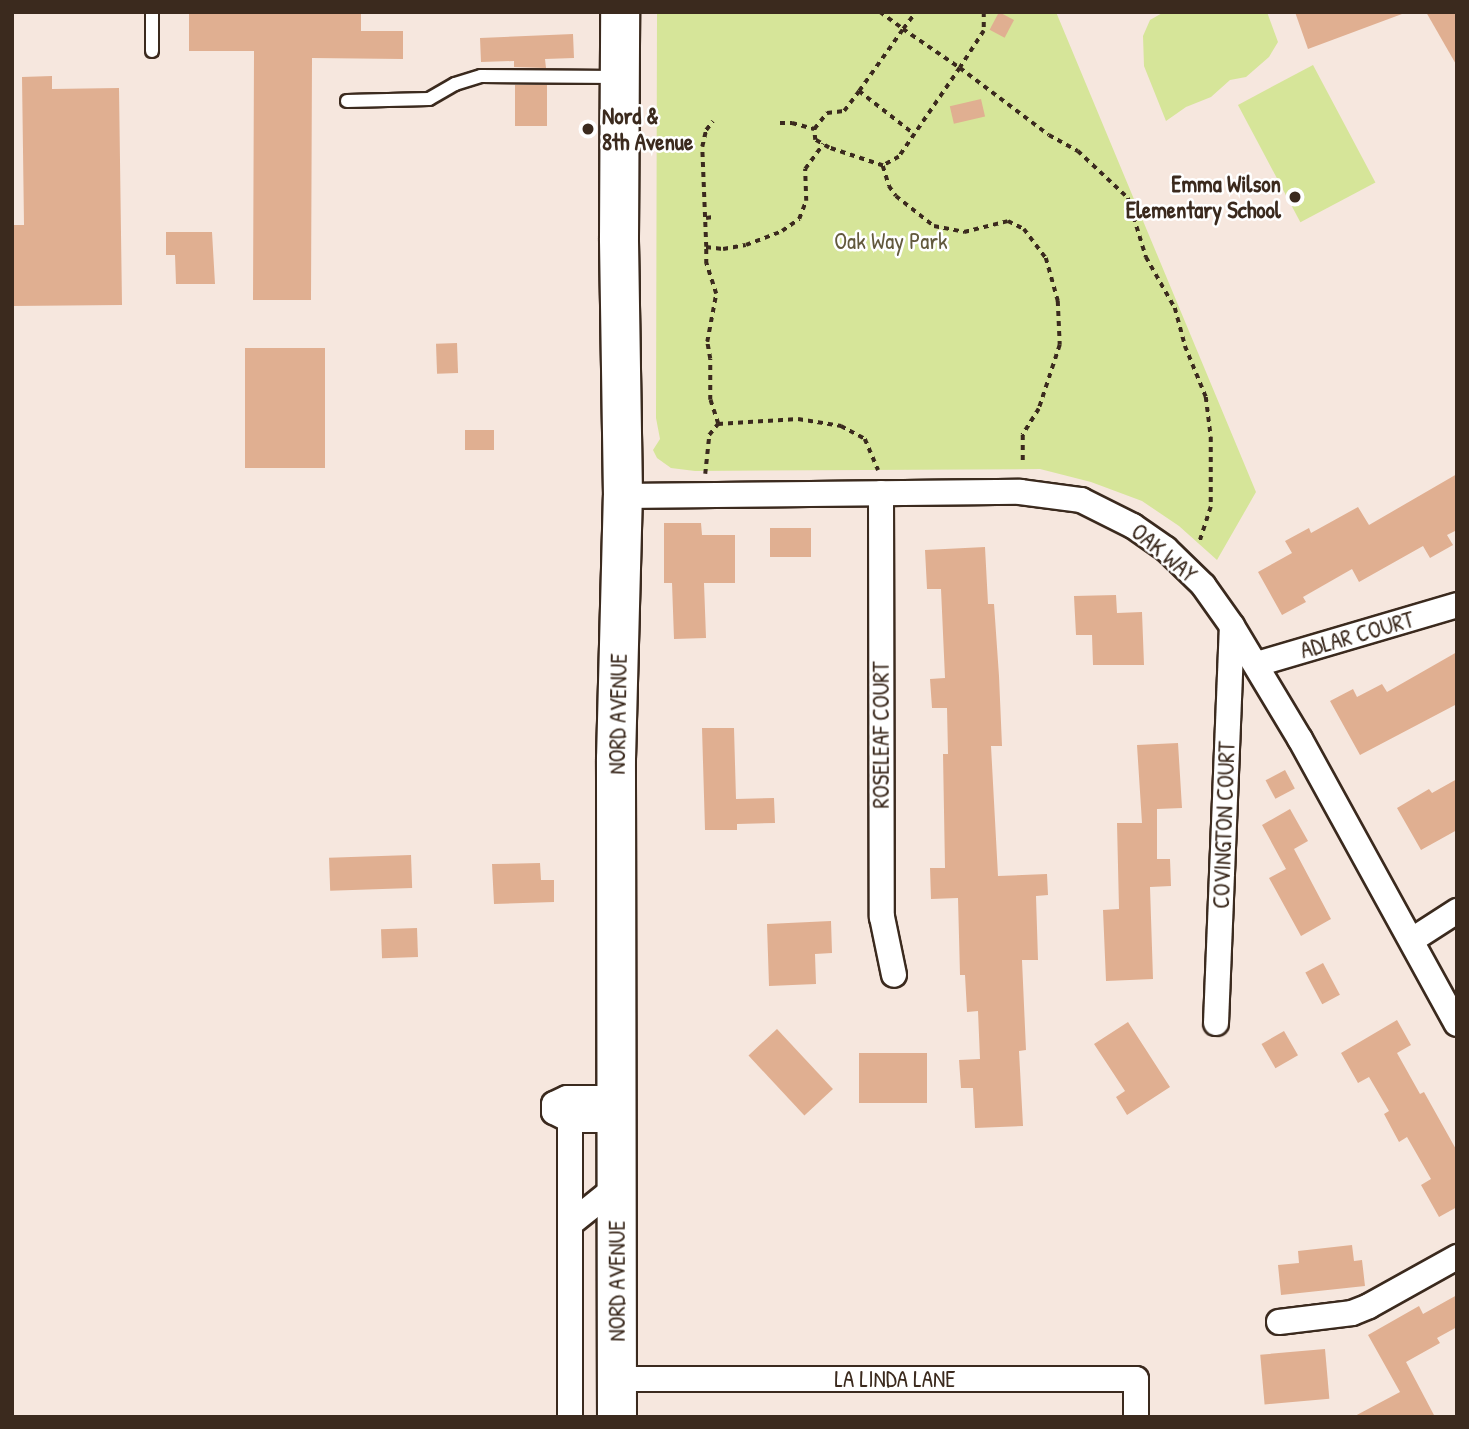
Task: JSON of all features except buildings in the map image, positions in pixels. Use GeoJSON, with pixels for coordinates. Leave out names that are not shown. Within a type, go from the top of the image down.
{"type":"FeatureCollection","features":[{"type":"Feature","properties":{"kind":"main road","name":"NORD AVENUE"},"geometry":{"type":"LineString","coordinates":[[617,1417],[616,759],[623,496],[620,12]]}},
{"type":"Feature","properties":{"kind":"street","name":"OAK WAY"},"geometry":{"type":"LineString","coordinates":[[623,496],[880,482],[1061,496],[1116,515],[1166,549],[1203,585],[1232,626],[1257,664],[1457,1024]]}},
{"type":"Feature","properties":{"kind":"street","name":"ROSELEAF COURT"},"geometry":{"type":"LineString","coordinates":[[880,482],[882,917],[894,975]]}},
{"type":"Feature","properties":{"kind":"street","name":"ADLAR COURT"},"geometry":{"type":"LineString","coordinates":[[1257,664],[1457,605]]}},
{"type":"Feature","properties":{"kind":"street","name":"COVINGTON COURT"},"geometry":{"type":"LineString","coordinates":[[1216,1023],[1232,626]]}},
{"type":"Feature","properties":{"kind":"street"},"geometry":{"type":"LineString","coordinates":[[1412,940],[1457,911]]}},
{"type":"Feature","properties":{"kind":"street","name":"NORD AVENUE"},"geometry":{"type":"LineString","coordinates":[[569,1417],[570,1224],[559,1112],[568,1098],[616,1109]]}},
{"type":"Feature","properties":{"kind":"street"},"geometry":{"type":"LineString","coordinates":[[570,1224],[617,1187]]}},
{"type":"Feature","properties":{"kind":"street"},"geometry":{"type":"LineString","coordinates":[[1279,1322],[1361,1309],[1457,1257]]}},
{"type":"Feature","properties":{"kind":"street","name":"LA LINDA LANE"},"geometry":{"type":"LineString","coordinates":[[617,1379],[1136,1379],[1136,1417]]}},
{"type":"Feature","properties":{"kind":"lane"},"geometry":{"type":"LineString","coordinates":[[152,12],[152,51]]}},
{"type":"Feature","properties":{"kind":"lane"},"geometry":{"type":"LineString","coordinates":[[347,101],[429,99],[455,84],[481,76],[620,77]]}},
{"type":"Feature","properties":{"kind":"path"},"geometry":{"type":"LineString","coordinates":[[880,12],[1049,135],[1085,157],[1128,198],[1137,220],[1146,257],[1175,308],[1185,346],[1206,397],[1212,455],[1211,506],[1199,543]]}},
{"type":"Feature","properties":{"kind":"path"},"geometry":{"type":"LineString","coordinates":[[916,12],[844,111],[827,113],[814,129],[815,140],[883,166],[899,157],[984,31],[984,12]]}},
{"type":"Feature","properties":{"kind":"path"},"geometry":{"type":"LineString","coordinates":[[859,91],[914,134]]}},
{"type":"Feature","properties":{"kind":"path"},"geometry":{"type":"LineString","coordinates":[[713,121],[706,130],[702,147],[706,264],[716,294],[707,342],[710,400],[718,424]]}},
{"type":"Feature","properties":{"kind":"path"},"geometry":{"type":"LineString","coordinates":[[780,123],[814,129]]}},
{"type":"Feature","properties":{"kind":"path"},"geometry":{"type":"LineString","coordinates":[[706,247],[723,249],[746,245],[782,231],[799,219],[806,201],[805,169],[823,144]]}},
{"type":"Feature","properties":{"kind":"path"},"geometry":{"type":"LineString","coordinates":[[883,166],[889,186],[896,195],[934,226],[964,232],[1008,221],[1024,229],[1046,258],[1058,301],[1060,345],[1039,409],[1023,435],[1023,464]]}},
{"type":"Feature","properties":{"kind":"path"},"geometry":{"type":"LineString","coordinates":[[706,218],[713,217]]}},
{"type":"Feature","properties":{"kind":"path"},"geometry":{"type":"LineString","coordinates":[[705,474],[709,435],[718,424],[798,419],[841,426],[865,439],[880,482]]}},
{"type":"Feature","properties":{"kind":"green space","name":"Oak Way Park"},"geometry":{"type":"Polygon","coordinates":[[[657,12],[1056,12],[1256,492],[1217,560],[1179,526],[1142,501],[1091,482],[1040,469],[695,471],[671,468],[657,458],[653,450],[660,439],[656,418],[657,12]]]}},
{"type":"Feature","properties":{"kind":"green space"},"geometry":{"type":"Polygon","coordinates":[[[1164,12],[1267,12],[1278,42],[1269,57],[1246,77],[1230,80],[1211,97],[1186,107],[1166,121],[1144,66],[1143,36],[1150,20],[1164,12]]]}},
{"type":"Feature","properties":{"kind":"green space"},"geometry":{"type":"Polygon","coordinates":[[[1313,65],[1375,182],[1300,222],[1238,105],[1313,65]]]}},
{"type":"Feature","properties":{"kind":"place","name":"Nord & 8th Avenue"},"geometry":{"type":"Point","coordinates":[588,129]}},
{"type":"Feature","properties":{"kind":"place","name":"Emma Wilson Elementary School"},"geometry":{"type":"Point","coordinates":[1295,197]}}]}
